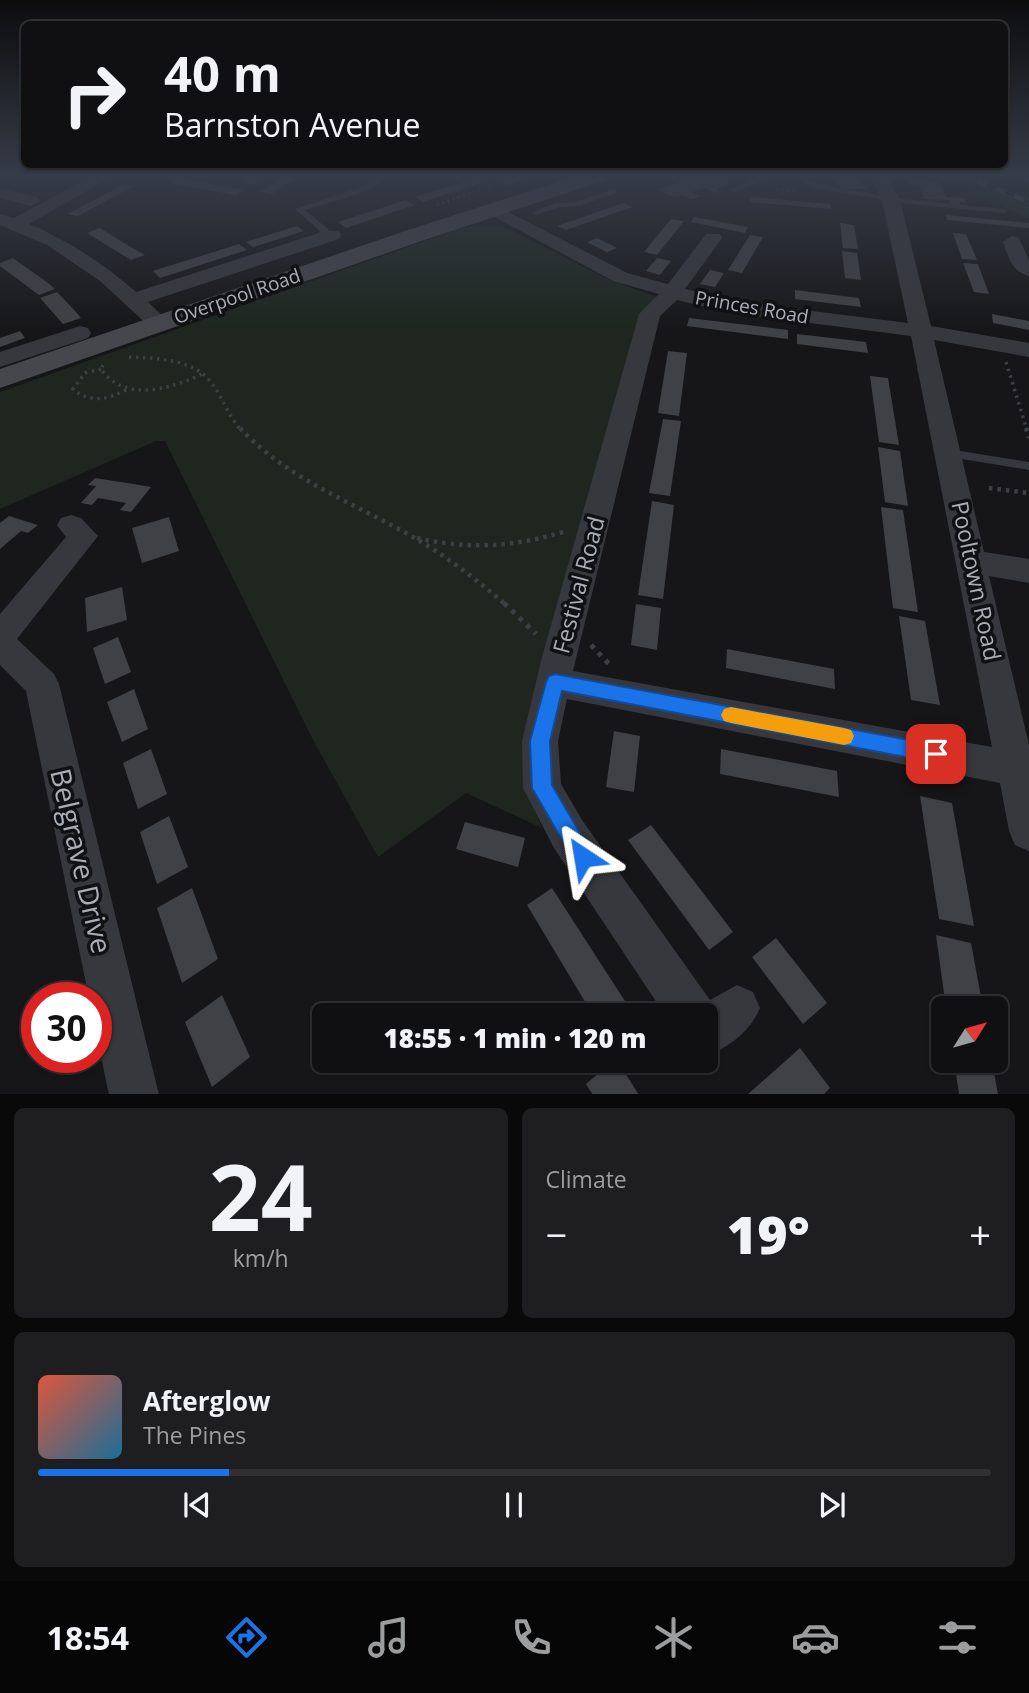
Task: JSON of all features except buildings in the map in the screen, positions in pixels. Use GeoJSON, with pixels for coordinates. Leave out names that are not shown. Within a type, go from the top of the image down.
{"type":"FeatureCollection","features":[{"type":"Feature","properties":{"kind":"main road","name":"Overpool Road"},"geometry":{"type":"LineString","coordinates":[[0,379],[95,352],[159,323],[438,228]]}},
{"type":"Feature","properties":{"kind":"street"},"geometry":{"type":"LineString","coordinates":[[22,228],[54,241],[107,277],[159,323]]}},
{"type":"Feature","properties":{"kind":"street","name":"Princes Road"},"geometry":{"type":"LineString","coordinates":[[526,228],[620,277],[733,307],[922,331],[1029,350]]}},
{"type":"Feature","properties":{"kind":"street","name":"Pooltown Road"},"geometry":{"type":"LineString","coordinates":[[898,228],[1029,831]]}},
{"type":"Feature","properties":{"kind":"street","name":"Overpool Road"},"geometry":{"type":"LineString","coordinates":[[132,300],[326,237]]}},
{"type":"Feature","properties":{"kind":"street","name":"Festival Road"},"geometry":{"type":"LineString","coordinates":[[693,1003],[568,834],[542,788],[540,741],[650,314],[673,292],[713,238]]}},
{"type":"Feature","properties":{"kind":"street"},"geometry":{"type":"LineString","coordinates":[[1012,242],[1022,267],[1029,270]]}},
{"type":"Feature","properties":{"kind":"street","name":"Overpool Road"},"geometry":{"type":"LineString","coordinates":[[0,360],[95,352]]}},
{"type":"Feature","properties":{"kind":"street"},"geometry":{"type":"LineString","coordinates":[[0,637],[86,530]]}},
{"type":"Feature","properties":{"kind":"street"},"geometry":{"type":"LineString","coordinates":[[972,562],[1029,571]]}},
{"type":"Feature","properties":{"kind":"street","name":"Belgrave Drive"},"geometry":{"type":"LineString","coordinates":[[0,644],[42,684],[134,1094]]}},
{"type":"Feature","properties":{"kind":"street"},"geometry":{"type":"LineString","coordinates":[[557,669],[639,698],[1017,769]]}},
{"type":"Feature","properties":{"kind":"lane"},"geometry":{"type":"LineString","coordinates":[[323,228],[326,237]]}},
{"type":"Feature","properties":{"kind":"lane"},"geometry":{"type":"LineString","coordinates":[[948,453],[1029,466]]}},
{"type":"Feature","properties":{"kind":"path"},"geometry":{"type":"LineString","coordinates":[[1000,345],[1029,438]]}},
{"type":"Feature","properties":{"kind":"path"},"geometry":{"type":"LineString","coordinates":[[95,352],[105,378],[128,389],[138,391],[181,385],[203,374]]}},
{"type":"Feature","properties":{"kind":"path"},"geometry":{"type":"LineString","coordinates":[[95,352],[156,358],[203,374],[231,418],[273,457],[304,478],[413,537],[460,567],[508,605],[557,669]]}},
{"type":"Feature","properties":{"kind":"path"},"geometry":{"type":"LineString","coordinates":[[95,352],[85,373],[73,389],[82,398],[98,400],[128,389]]}},
{"type":"Feature","properties":{"kind":"path"},"geometry":{"type":"LineString","coordinates":[[989,488],[1029,493]]}},
{"type":"Feature","properties":{"kind":"path"},"geometry":{"type":"LineString","coordinates":[[413,537],[464,548],[506,547],[534,542],[597,521]]}},
{"type":"Feature","properties":{"kind":"path"},"geometry":{"type":"LineString","coordinates":[[569,621],[639,698]]}},
{"type":"Feature","properties":{"kind":"shaded area"},"geometry":{"type":"Polygon","coordinates":[[[461,228],[506,228],[610,280],[657,297],[526,788],[542,828],[466,793],[378,857],[312,738],[165,441],[156,441],[0,509],[0,392],[461,228]]]}},
{"type":"Feature","properties":{"kind":"slow traffic"},"geometry":{"type":"LineString","coordinates":[[731,715],[844,736]]}},
{"type":"Feature","properties":{"kind":"route"},"geometry":{"type":"LineString","coordinates":[[583,857],[542,788],[540,741],[555,682],[936,754]]}}]}
